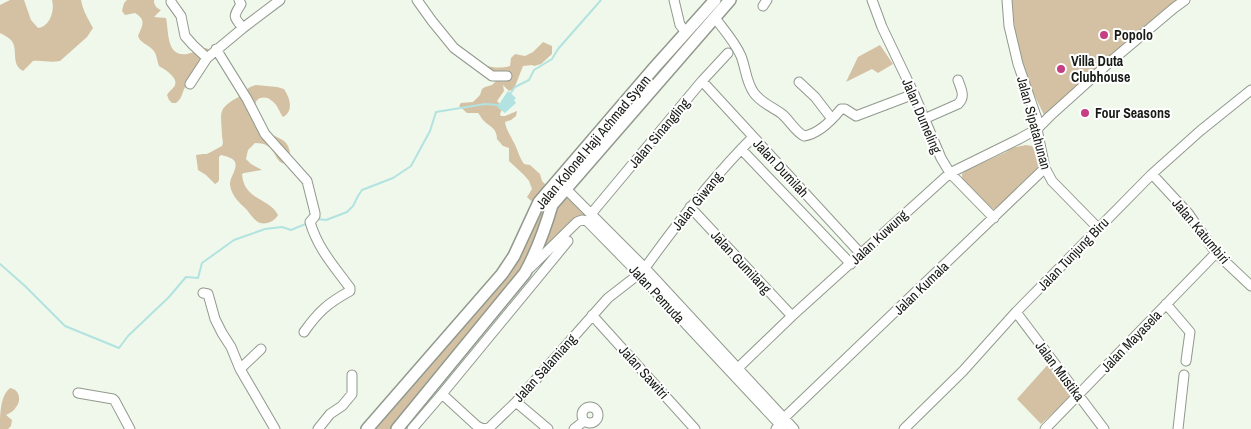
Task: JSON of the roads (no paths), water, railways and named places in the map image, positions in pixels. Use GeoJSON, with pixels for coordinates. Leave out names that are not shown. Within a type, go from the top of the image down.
{"type":"FeatureCollection","features":[{"type":"Feature","properties":{"kind":"main road","name":"Jalan Kolonel Haji Achmad Syam"},"geometry":{"type":"LineString","coordinates":[[367,429],[502,274],[517,250],[539,202],[714,0]]}},
{"type":"Feature","properties":{"kind":"main road","name":"Jalan Kolonel Haji Achmad Syam"},"geometry":{"type":"LineString","coordinates":[[397,429],[525,274],[543,237],[552,205],[730,0]]}},
{"type":"Feature","properties":{"kind":"main road"},"geometry":{"type":"LineString","coordinates":[[619,109],[629,117]]}},
{"type":"Feature","properties":{"kind":"street"},"geometry":{"type":"LineString","coordinates":[[240,0],[241,4],[234,16],[243,28]]}},
{"type":"Feature","properties":{"kind":"street"},"geometry":{"type":"LineString","coordinates":[[190,84],[207,58],[216,49],[280,0]]}},
{"type":"Feature","properties":{"kind":"street"},"geometry":{"type":"LineString","coordinates":[[417,0],[432,22],[454,48],[492,76],[507,76]]}},
{"type":"Feature","properties":{"kind":"street"},"geometry":{"type":"LineString","coordinates":[[674,0],[680,26],[686,32]]}},
{"type":"Feature","properties":{"kind":"street","name":"Jalan Dumeling"},"geometry":{"type":"LineString","coordinates":[[872,0],[882,27],[914,94],[941,158],[950,173],[994,218]]}},
{"type":"Feature","properties":{"kind":"street","name":"Jalan Sipatahunan"},"geometry":{"type":"LineString","coordinates":[[1007,0],[1009,26],[1018,64],[1036,119],[1045,168],[1052,181],[1098,228]]}},
{"type":"Feature","properties":{"kind":"street","name":"Jalan Kuwung"},"geometry":{"type":"LineString","coordinates":[[738,368],[792,316],[950,173],[1037,129],[1110,62],[1185,0]]}},
{"type":"Feature","properties":{"kind":"street"},"geometry":{"type":"LineString","coordinates":[[171,2],[182,16],[185,36],[207,58]]}},
{"type":"Feature","properties":{"kind":"street"},"geometry":{"type":"LineString","coordinates":[[715,18],[736,46],[754,94],[782,114],[804,136],[812,134],[832,120],[841,109],[846,109],[856,116],[914,94]]}},
{"type":"Feature","properties":{"kind":"street"},"geometry":{"type":"LineString","coordinates":[[216,49],[265,134],[307,181],[315,213],[310,222],[314,234],[326,256],[351,290],[328,304],[314,317],[304,332]]}},
{"type":"Feature","properties":{"kind":"street","name":"Jalan Sinangling"},"geometry":{"type":"LineString","coordinates":[[591,214],[702,81],[728,53]]}},
{"type":"Feature","properties":{"kind":"street"},"geometry":{"type":"LineString","coordinates":[[924,119],[961,102],[963,95],[958,80]]}},
{"type":"Feature","properties":{"kind":"street","name":"Jalan Dumilah"},"geometry":{"type":"LineString","coordinates":[[702,81],[861,254]]}},
{"type":"Feature","properties":{"kind":"street"},"geometry":{"type":"LineString","coordinates":[[799,82],[832,120]]}},
{"type":"Feature","properties":{"kind":"street","name":"Jalan Tunjung Biru"},"geometry":{"type":"LineString","coordinates":[[908,428],[964,371],[1016,312],[1152,174],[1200,131],[1250,92]]}},
{"type":"Feature","properties":{"kind":"street","name":"Jalan Giwang"},"geometry":{"type":"LineString","coordinates":[[642,271],[690,207],[741,148],[753,137]]}},
{"type":"Feature","properties":{"kind":"street","name":"Jalan Dumilah"},"geometry":{"type":"LineString","coordinates":[[741,148],[851,264]]}},
{"type":"Feature","properties":{"kind":"street","name":"Jalan Kumala"},"geometry":{"type":"LineString","coordinates":[[781,425],[796,407],[1045,168]]}},
{"type":"Feature","properties":{"kind":"street","name":"Jalan Katumbiri"},"geometry":{"type":"LineString","coordinates":[[1152,174],[1188,213],[1216,253],[1251,286]]}},
{"type":"Feature","properties":{"kind":"street","name":"Jalan Pemuda"},"geometry":{"type":"LineString","coordinates":[[566,189],[591,214],[781,425],[794,429]]}},
{"type":"Feature","properties":{"kind":"street","name":"Jalan Gumilang"},"geometry":{"type":"LineString","coordinates":[[690,207],[792,316]]}},
{"type":"Feature","properties":{"kind":"street","name":"Jalan Pemuda"},"geometry":{"type":"LineString","coordinates":[[525,274],[577,222],[587,221],[642,271],[738,368],[781,425]]}},
{"type":"Feature","properties":{"kind":"street"},"geometry":{"type":"LineString","coordinates":[[412,429],[568,241]]}},
{"type":"Feature","properties":{"kind":"street","name":"Jalan Mayasela"},"geometry":{"type":"LineString","coordinates":[[1045,429],[1216,253]]}},
{"type":"Feature","properties":{"kind":"street","name":"Jalan Salamiang"},"geometry":{"type":"LineString","coordinates":[[442,394],[477,426],[483,429],[490,428],[516,402],[608,298],[642,271]]}},
{"type":"Feature","properties":{"kind":"street"},"geometry":{"type":"LineString","coordinates":[[203,293],[208,294],[215,320],[231,347],[240,369],[274,428]]}},
{"type":"Feature","properties":{"kind":"street"},"geometry":{"type":"LineString","coordinates":[[1166,304],[1190,332],[1186,361]]}},
{"type":"Feature","properties":{"kind":"street","name":"Jalan Mustika"},"geometry":{"type":"LineString","coordinates":[[1016,312],[1104,429]]}},
{"type":"Feature","properties":{"kind":"street","name":"Jalan Sawitri"},"geometry":{"type":"LineString","coordinates":[[592,315],[695,429]]}},
{"type":"Feature","properties":{"kind":"street"},"geometry":{"type":"LineString","coordinates":[[240,369],[261,349]]}},
{"type":"Feature","properties":{"kind":"street"},"geometry":{"type":"LineString","coordinates":[[318,429],[330,414],[342,406],[352,394],[352,375]]}},
{"type":"Feature","properties":{"kind":"street"},"geometry":{"type":"LineString","coordinates":[[1178,429],[1184,376]]}},
{"type":"Feature","properties":{"kind":"street"},"geometry":{"type":"LineString","coordinates":[[78,393],[113,399],[130,429]]}},
{"type":"Feature","properties":{"kind":"street"},"geometry":{"type":"LineString","coordinates":[[516,402],[548,429]]}},
{"type":"Feature","properties":{"kind":"street"},"geometry":{"type":"LineString","coordinates":[[574,429],[584,421]]}},
{"type":"Feature","properties":{"kind":"water"},"geometry":{"type":"Polygon","coordinates":[[[508,91],[516,98],[514,100],[516,103],[505,113],[497,107],[508,91]]]}},
{"type":"Feature","properties":{"kind":"waterway"},"geometry":{"type":"LineString","coordinates":[[510,94],[515,87],[529,80],[534,70],[552,59],[558,49],[601,0]]}},
{"type":"Feature","properties":{"kind":"waterway"},"geometry":{"type":"LineString","coordinates":[[317,219],[326,220],[347,212],[353,206],[362,190],[393,178],[411,166],[430,131],[436,112],[485,104],[499,105]]}},
{"type":"Feature","properties":{"kind":"waterway"},"geometry":{"type":"LineString","coordinates":[[0,264],[65,326],[119,348],[128,336],[169,297],[186,277],[198,278],[202,263],[234,240],[265,229],[282,227],[291,230],[308,223]]}},
{"type":"Feature","properties":{"kind":"place","name":"Popolo"},"geometry":{"type":"Point","coordinates":[1104,35]}},
{"type":"Feature","properties":{"kind":"place","name":"Villa Duta Clubhouse"},"geometry":{"type":"Point","coordinates":[1061,69]}},
{"type":"Feature","properties":{"kind":"place","name":"Four Seasons"},"geometry":{"type":"Point","coordinates":[1085,113]}}]}
